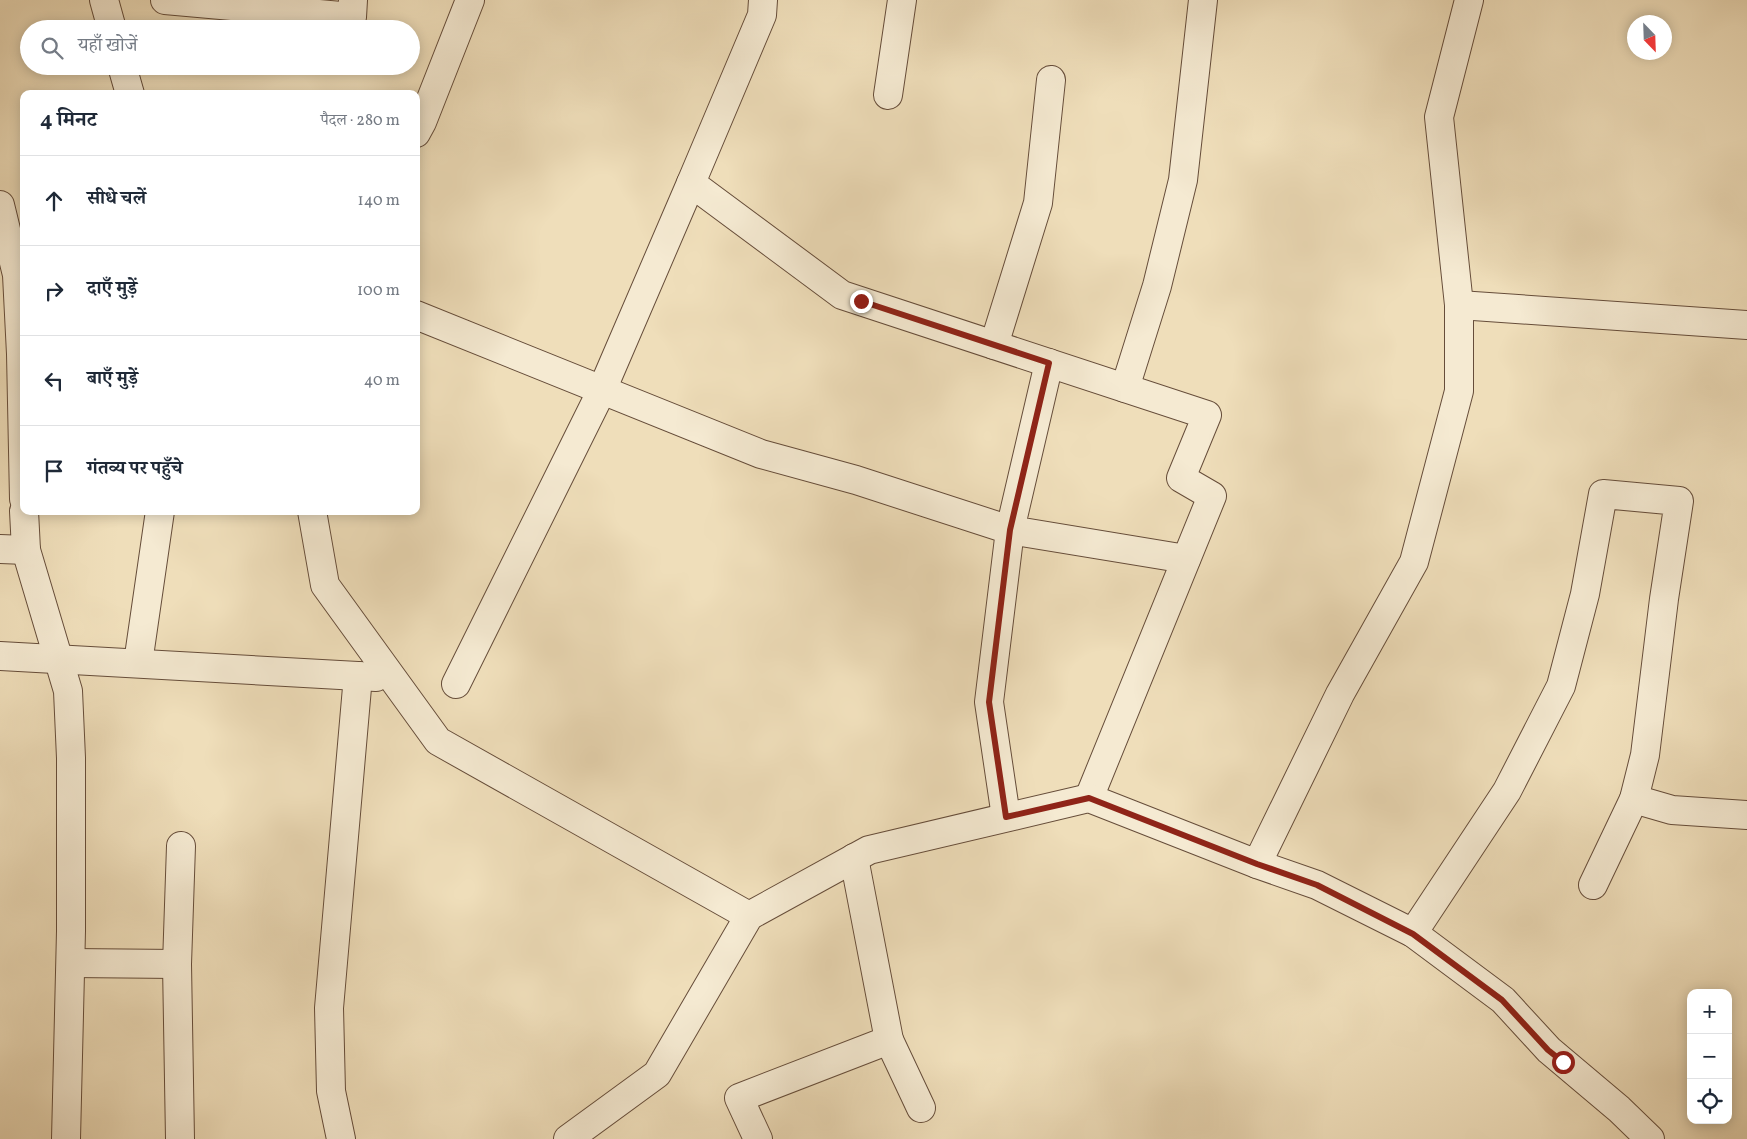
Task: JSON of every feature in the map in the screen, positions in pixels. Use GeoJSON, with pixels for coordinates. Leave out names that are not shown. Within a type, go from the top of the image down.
{"type":"FeatureCollection","features":[{"type":"Feature","properties":{"kind":"street"},"geometry":{"type":"LineString","coordinates":[[104,0],[110,20]]}},
{"type":"Feature","properties":{"kind":"street"},"geometry":{"type":"LineString","coordinates":[[165,0],[352,17],[353,0]]}},
{"type":"Feature","properties":{"kind":"street"},"geometry":{"type":"LineString","coordinates":[[420,126],[470,0]]}},
{"type":"Feature","properties":{"kind":"street"},"geometry":{"type":"LineString","coordinates":[[456,684],[602,390],[762,15],[763,0]]}},
{"type":"Feature","properties":{"kind":"street"},"geometry":{"type":"LineString","coordinates":[[888,95],[902,0]]}},
{"type":"Feature","properties":{"kind":"street"},"geometry":{"type":"LineString","coordinates":[[1125,388],[1157,286],[1183,180],[1203,0]]}},
{"type":"Feature","properties":{"kind":"street"},"geometry":{"type":"LineString","coordinates":[[1257,864],[1340,694],[1414,562],[1459,390],[1459,305],[1439,117],[1469,0]]}},
{"type":"Feature","properties":{"kind":"street"},"geometry":{"type":"LineString","coordinates":[[125,75],[129,90]]}},
{"type":"Feature","properties":{"kind":"street"},"geometry":{"type":"LineString","coordinates":[[994,345],[1038,203],[1051,80]]}},
{"type":"Feature","properties":{"kind":"street"},"geometry":{"type":"LineString","coordinates":[[691,183],[842,295],[1208,415],[1181,478],[1212,496],[1089,798]]}},
{"type":"Feature","properties":{"kind":"street"},"geometry":{"type":"LineString","coordinates":[[0,205],[17,275],[20,334]]}},
{"type":"Feature","properties":{"kind":"street"},"geometry":{"type":"LineString","coordinates":[[1459,305],[1747,325]]}},
{"type":"Feature","properties":{"kind":"street"},"geometry":{"type":"LineString","coordinates":[[420,317],[760,454],[856,480],[1010,530],[1186,559]]}},
{"type":"Feature","properties":{"kind":"street"},"geometry":{"type":"LineString","coordinates":[[1006,817],[989,702],[1010,530],[1049,363]]}},
{"type":"Feature","properties":{"kind":"street"},"geometry":{"type":"LineString","coordinates":[[1413,934],[1507,791],[1561,686],[1585,594],[1602,494],[1679,501],[1664,599],[1646,756],[1634,799],[1593,885]]}},
{"type":"Feature","properties":{"kind":"street"},"geometry":{"type":"LineString","coordinates":[[23,515],[13,550],[59,659],[68,691],[71,758],[71,963],[66,1139]]}},
{"type":"Feature","properties":{"kind":"street"},"geometry":{"type":"LineString","coordinates":[[138,664],[159,515]]}},
{"type":"Feature","properties":{"kind":"street"},"geometry":{"type":"LineString","coordinates":[[313,515],[325,585],[438,741],[749,916]]}},
{"type":"Feature","properties":{"kind":"street"},"geometry":{"type":"LineString","coordinates":[[0,656],[392,678]]}},
{"type":"Feature","properties":{"kind":"street"},"geometry":{"type":"LineString","coordinates":[[341,1139],[331,1091],[329,1008],[358,676]]}},
{"type":"Feature","properties":{"kind":"street"},"geometry":{"type":"LineString","coordinates":[[568,1139],[657,1074],[749,916],[869,850],[1089,798],[1257,864],[1317,885],[1413,934],[1502,1000],[1548,1050],[1619,1109],[1650,1139]]}},
{"type":"Feature","properties":{"kind":"street"},"geometry":{"type":"LineString","coordinates":[[1634,799],[1672,810],[1747,815]]}},
{"type":"Feature","properties":{"kind":"street"},"geometry":{"type":"LineString","coordinates":[[180,1139],[177,964],[182,846]]}},
{"type":"Feature","properties":{"kind":"street"},"geometry":{"type":"LineString","coordinates":[[854,858],[889,1040],[921,1108]]}},
{"type":"Feature","properties":{"kind":"street"},"geometry":{"type":"LineString","coordinates":[[71,963],[177,964]]}},
{"type":"Feature","properties":{"kind":"street"},"geometry":{"type":"LineString","coordinates":[[758,1139],[739,1098],[889,1040]]}},
{"type":"Feature","properties":{"kind":"route"},"geometry":{"type":"LineString","coordinates":[[861,301],[1049,363],[1010,530],[989,702],[1006,817],[1089,798],[1257,864],[1317,885],[1413,934],[1502,1000],[1548,1050],[1563,1062]]}}]}
